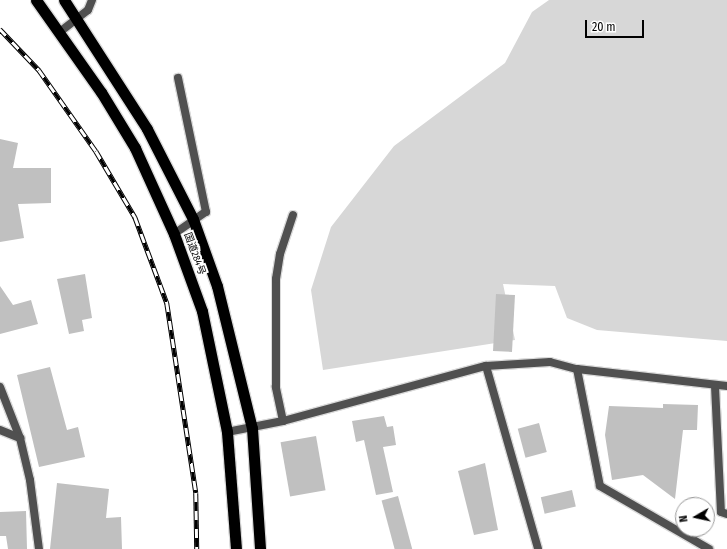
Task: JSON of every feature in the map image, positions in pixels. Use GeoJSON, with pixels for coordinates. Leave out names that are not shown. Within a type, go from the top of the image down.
{"type":"FeatureCollection","features":[{"type":"Feature","properties":{"kind":"highway","name":"国道284号"},"geometry":{"type":"LineString","coordinates":[[36,0],[61,31],[135,148],[174,234],[202,312],[227,432],[236,549]]}},
{"type":"Feature","properties":{"kind":"highway","name":"国道284号"},"geometry":{"type":"LineString","coordinates":[[64,0],[79,19],[147,129],[193,219],[217,286],[252,428],[260,549]]}},
{"type":"Feature","properties":{"kind":"street"},"geometry":{"type":"LineString","coordinates":[[61,31],[79,19],[88,10],[92,0]]}},
{"type":"Feature","properties":{"kind":"street"},"geometry":{"type":"LineString","coordinates":[[174,234],[193,219],[206,212],[178,78]]}},
{"type":"Feature","properties":{"kind":"street"},"geometry":{"type":"LineString","coordinates":[[283,421],[276,387],[276,279],[280,254],[293,215]]}},
{"type":"Feature","properties":{"kind":"street"},"geometry":{"type":"LineString","coordinates":[[227,432],[283,421],[486,366],[550,362],[577,369],[715,386],[727,386]]}},
{"type":"Feature","properties":{"kind":"street"},"geometry":{"type":"LineString","coordinates":[[486,366],[538,549]]}},
{"type":"Feature","properties":{"kind":"street"},"geometry":{"type":"LineString","coordinates":[[577,369],[600,486],[709,549]]}},
{"type":"Feature","properties":{"kind":"street"},"geometry":{"type":"LineString","coordinates":[[715,386],[721,512],[727,514]]}},
{"type":"Feature","properties":{"kind":"street"},"geometry":{"type":"LineString","coordinates":[[0,387],[20,438],[34,500],[39,549]]}},
{"type":"Feature","properties":{"kind":"street"},"geometry":{"type":"LineString","coordinates":[[0,430],[20,438]]}},
{"type":"Feature","properties":{"kind":"shaded area"},"geometry":{"type":"Polygon","coordinates":[[[549,0],[727,0],[727,341],[597,330],[567,318],[555,286],[503,284],[515,340],[323,370],[311,290],[331,227],[394,146],[505,63],[532,12],[549,0]]]}},
{"type":"Feature","properties":{"kind":"building"},"geometry":{"type":"Polygon","coordinates":[[[0,139],[18,143],[13,168],[51,168],[51,203],[18,204],[24,238],[0,242],[0,139]]]}},
{"type":"Feature","properties":{"kind":"building"},"geometry":{"type":"Polygon","coordinates":[[[85,274],[92,318],[82,320],[84,331],[69,334],[57,279],[85,274]]]}},
{"type":"Feature","properties":{"kind":"building"},"geometry":{"type":"Polygon","coordinates":[[[0,286],[13,305],[31,300],[38,324],[0,334],[0,286]]]}},
{"type":"Feature","properties":{"kind":"building"},"geometry":{"type":"Polygon","coordinates":[[[496,294],[515,295],[512,352],[493,351],[496,294]]]}},
{"type":"Feature","properties":{"kind":"building"},"geometry":{"type":"Polygon","coordinates":[[[50,367],[67,430],[78,427],[85,457],[39,467],[17,375],[50,367]]]}},
{"type":"Feature","properties":{"kind":"building"},"geometry":{"type":"Polygon","coordinates":[[[663,404],[698,405],[697,430],[683,430],[675,499],[643,475],[612,480],[605,435],[609,406],[663,408],[663,404]]]}},
{"type":"Feature","properties":{"kind":"building"},"geometry":{"type":"Polygon","coordinates":[[[384,416],[387,427],[393,426],[396,445],[383,447],[393,492],[376,495],[364,440],[356,442],[352,421],[384,416]]]}},
{"type":"Feature","properties":{"kind":"building"},"geometry":{"type":"Polygon","coordinates":[[[539,423],[547,452],[526,458],[518,429],[539,423]]]}},
{"type":"Feature","properties":{"kind":"building"},"geometry":{"type":"Polygon","coordinates":[[[316,436],[326,490],[290,496],[281,442],[316,436]]]}},
{"type":"Feature","properties":{"kind":"building"},"geometry":{"type":"Polygon","coordinates":[[[485,463],[498,530],[474,535],[458,471],[485,463]]]}},
{"type":"Feature","properties":{"kind":"building"},"geometry":{"type":"Polygon","coordinates":[[[57,483],[109,489],[106,518],[121,517],[122,549],[50,549],[57,483]]]}},
{"type":"Feature","properties":{"kind":"building"},"geometry":{"type":"Polygon","coordinates":[[[572,490],[576,507],[545,514],[541,497],[572,490]]]}},
{"type":"Feature","properties":{"kind":"building"},"geometry":{"type":"Polygon","coordinates":[[[398,496],[412,549],[395,549],[382,500],[398,496]]]}},
{"type":"Feature","properties":{"kind":"building"},"geometry":{"type":"Polygon","coordinates":[[[26,511],[27,549],[8,549],[6,536],[0,536],[0,512],[26,511]]]}},
{"type":"Feature","properties":{"kind":"railway"},"geometry":{"type":"LineString","coordinates":[[0,29],[39,70],[96,151],[135,217],[167,303],[196,493],[197,549]]}}]}
